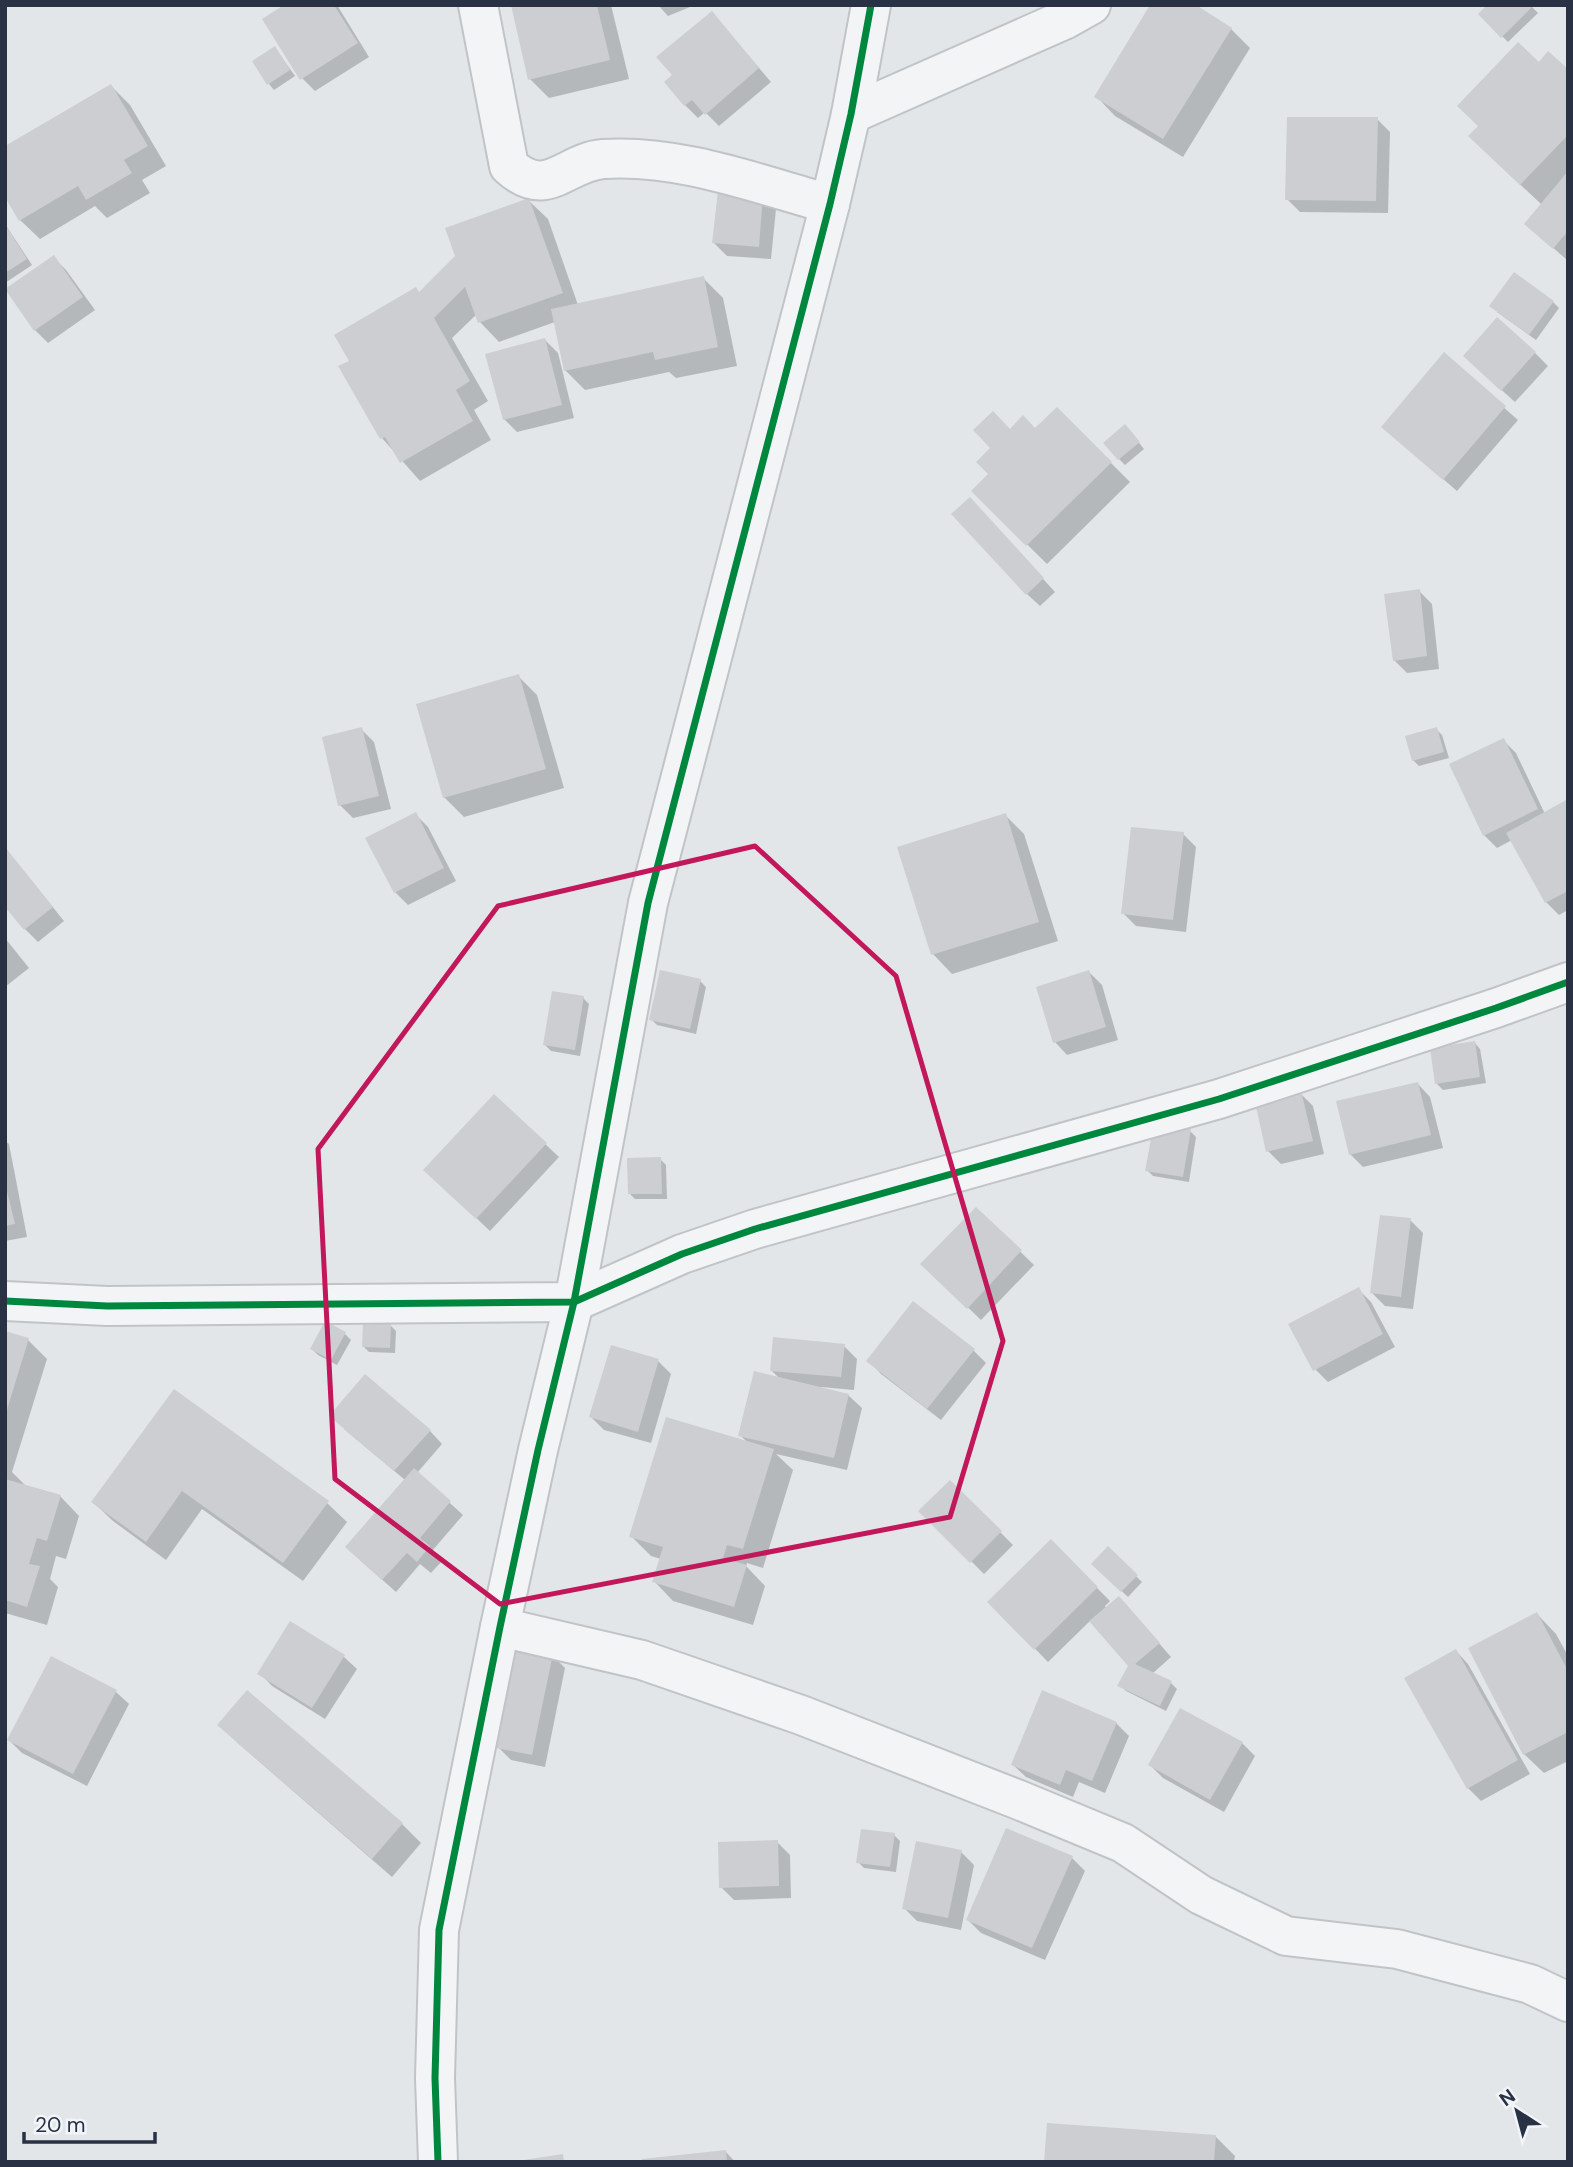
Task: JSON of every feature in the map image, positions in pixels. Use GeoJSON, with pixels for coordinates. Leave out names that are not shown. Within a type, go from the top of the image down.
{"type":"FeatureCollection","features":[{"type":"Feature","properties":{"kind":"street"},"geometry":{"type":"LineString","coordinates":[[478,5],[509,166],[523,179],[544,181],[600,159],[645,158],[724,175],[830,204]]}},
{"type":"Feature","properties":{"kind":"street"},"geometry":{"type":"LineString","coordinates":[[439,2162],[435,2078],[439,1930],[538,1450],[574,1302],[648,903],[830,204],[851,114],[871,5]]}},
{"type":"Feature","properties":{"kind":"street"},"geometry":{"type":"LineString","coordinates":[[851,114],[1066,19],[1091,5]]}},
{"type":"Feature","properties":{"kind":"street"},"geometry":{"type":"LineString","coordinates":[[5,1301],[107,1306],[574,1302],[682,1254],[755,1229],[1219,1099],[1568,982]]}},
{"type":"Feature","properties":{"kind":"street"},"geometry":{"type":"LineString","coordinates":[[500,1627],[642,1660],[801,1715],[1006,1795],[1123,1843],[1201,1895],[1286,1936],[1397,1949],[1530,1984],[1568,2002]]}},
{"type":"Feature","properties":{"kind":"highlighted area"},"geometry":{"type":"Polygon","coordinates":[[[755,846],[896,976],[1003,1341],[950,1517],[500,1604],[335,1479],[318,1149],[498,906],[755,846]]]}},
{"type":"Feature","properties":{"kind":"building"},"geometry":{"type":"Polygon","coordinates":[[[284,5],[334,5],[358,43],[300,80],[262,19],[284,5]]]}},
{"type":"Feature","properties":{"kind":"building"},"geometry":{"type":"Polygon","coordinates":[[[511,5],[597,5],[610,60],[528,80],[511,5]]]}},
{"type":"Feature","properties":{"kind":"building"},"geometry":{"type":"Polygon","coordinates":[[[1150,5],[1196,5],[1232,28],[1163,139],[1094,97],[1150,5]]]}},
{"type":"Feature","properties":{"kind":"building"},"geometry":{"type":"Polygon","coordinates":[[[1487,5],[1534,5],[1501,38],[1478,14],[1487,5]]]}},
{"type":"Feature","properties":{"kind":"building"},"geometry":{"type":"Polygon","coordinates":[[[712,11],[759,68],[705,115],[692,100],[684,106],[664,82],[672,75],[656,57],[712,11]]]}},
{"type":"Feature","properties":{"kind":"building"},"geometry":{"type":"Polygon","coordinates":[[[1518,42],[1539,62],[1548,51],[1568,69],[1568,135],[1520,185],[1468,136],[1478,126],[1457,106],[1518,42]]]}},
{"type":"Feature","properties":{"kind":"building"},"geometry":{"type":"Polygon","coordinates":[[[275,46],[290,70],[267,85],[252,61],[275,46]]]}},
{"type":"Feature","properties":{"kind":"building"},"geometry":{"type":"Polygon","coordinates":[[[111,84],[148,146],[124,160],[132,173],[86,200],[78,186],[19,221],[5,197],[5,146],[111,84]]]}},
{"type":"Feature","properties":{"kind":"building"},"geometry":{"type":"Polygon","coordinates":[[[1287,117],[1378,117],[1376,201],[1285,200],[1287,117]]]}},
{"type":"Feature","properties":{"kind":"building"},"geometry":{"type":"Polygon","coordinates":[[[1568,171],[1568,231],[1553,249],[1524,224],[1568,171]]]}},
{"type":"Feature","properties":{"kind":"building"},"geometry":{"type":"Polygon","coordinates":[[[718,191],[763,194],[759,247],[712,243],[718,191]]]}},
{"type":"Feature","properties":{"kind":"building"},"geometry":{"type":"Polygon","coordinates":[[[529,198],[563,293],[478,323],[465,287],[434,318],[470,381],[456,390],[473,421],[400,463],[385,437],[380,439],[338,366],[349,361],[334,335],[416,287],[419,292],[455,256],[445,228],[529,198]]]}},
{"type":"Feature","properties":{"kind":"building"},"geometry":{"type":"Polygon","coordinates":[[[5,224],[27,259],[5,273],[5,224]]]}},
{"type":"Feature","properties":{"kind":"building"},"geometry":{"type":"Polygon","coordinates":[[[54,255],[83,297],[34,331],[5,289],[54,255]]]}},
{"type":"Feature","properties":{"kind":"building"},"geometry":{"type":"Polygon","coordinates":[[[1514,272],[1554,301],[1529,335],[1489,306],[1514,272]]]}},
{"type":"Feature","properties":{"kind":"building"},"geometry":{"type":"Polygon","coordinates":[[[704,276],[718,347],[655,360],[653,352],[564,371],[551,309],[704,276]]]}},
{"type":"Feature","properties":{"kind":"building"},"geometry":{"type":"Polygon","coordinates":[[[1497,317],[1536,352],[1501,391],[1463,356],[1497,317]]]}},
{"type":"Feature","properties":{"kind":"building"},"geometry":{"type":"Polygon","coordinates":[[[545,338],[562,405],[503,420],[485,354],[545,338]]]}},
{"type":"Feature","properties":{"kind":"building"},"geometry":{"type":"Polygon","coordinates":[[[1444,352],[1506,406],[1443,480],[1381,427],[1444,352]]]}},
{"type":"Feature","properties":{"kind":"building"},"geometry":{"type":"Polygon","coordinates":[[[1057,407],[1112,462],[1026,546],[971,491],[988,474],[976,462],[990,448],[973,430],[993,411],[1010,429],[1023,415],[1035,428],[1057,407]]]}},
{"type":"Feature","properties":{"kind":"building"},"geometry":{"type":"Polygon","coordinates":[[[1125,424],[1140,442],[1118,460],[1103,443],[1125,424]]]}},
{"type":"Feature","properties":{"kind":"building"},"geometry":{"type":"Polygon","coordinates":[[[970,497],[1044,578],[1026,595],[951,514],[970,497]]]}},
{"type":"Feature","properties":{"kind":"building"},"geometry":{"type":"Polygon","coordinates":[[[1420,589],[1427,656],[1393,661],[1384,594],[1420,589]]]}},
{"type":"Feature","properties":{"kind":"building"},"geometry":{"type":"Polygon","coordinates":[[[519,674],[546,769],[443,798],[416,704],[519,674]]]}},
{"type":"Feature","properties":{"kind":"building"},"geometry":{"type":"Polygon","coordinates":[[[362,727],[379,796],[338,806],[322,737],[362,727]]]}},
{"type":"Feature","properties":{"kind":"building"},"geometry":{"type":"Polygon","coordinates":[[[1437,727],[1444,752],[1412,761],[1405,736],[1437,727]]]}},
{"type":"Feature","properties":{"kind":"building"},"geometry":{"type":"Polygon","coordinates":[[[1504,738],[1538,809],[1483,836],[1449,764],[1504,738]]]}},
{"type":"Feature","properties":{"kind":"building"},"geometry":{"type":"Polygon","coordinates":[[[1568,799],[1568,891],[1545,903],[1506,833],[1568,799]]]}},
{"type":"Feature","properties":{"kind":"building"},"geometry":{"type":"Polygon","coordinates":[[[416,812],[444,868],[394,893],[365,838],[416,812]]]}},
{"type":"Feature","properties":{"kind":"building"},"geometry":{"type":"Polygon","coordinates":[[[1006,813],[1039,922],[931,955],[897,847],[1006,813]]]}},
{"type":"Feature","properties":{"kind":"building"},"geometry":{"type":"Polygon","coordinates":[[[1131,827],[1184,832],[1173,920],[1121,914],[1131,827]]]}},
{"type":"Feature","properties":{"kind":"building"},"geometry":{"type":"Polygon","coordinates":[[[5,847],[53,907],[24,930],[5,907],[5,847]]]}},
{"type":"Feature","properties":{"kind":"building"},"geometry":{"type":"Polygon","coordinates":[[[660,970],[701,979],[690,1029],[649,1020],[660,970]]]}},
{"type":"Feature","properties":{"kind":"building"},"geometry":{"type":"Polygon","coordinates":[[[1089,970],[1106,1027],[1053,1043],[1036,987],[1089,970]]]}},
{"type":"Feature","properties":{"kind":"building"},"geometry":{"type":"Polygon","coordinates":[[[552,991],[584,996],[575,1050],[543,1045],[552,991]]]}},
{"type":"Feature","properties":{"kind":"building"},"geometry":{"type":"Polygon","coordinates":[[[1475,1041],[1480,1077],[1435,1084],[1430,1048],[1475,1041]]]}},
{"type":"Feature","properties":{"kind":"building"},"geometry":{"type":"Polygon","coordinates":[[[1418,1082],[1431,1135],[1349,1155],[1336,1101],[1418,1082]]]}},
{"type":"Feature","properties":{"kind":"building"},"geometry":{"type":"Polygon","coordinates":[[[1301,1091],[1313,1141],[1266,1152],[1255,1102],[1301,1091]]]}},
{"type":"Feature","properties":{"kind":"building"},"geometry":{"type":"Polygon","coordinates":[[[494,1094],[547,1143],[476,1219],[423,1170],[494,1094]]]}},
{"type":"Feature","properties":{"kind":"building"},"geometry":{"type":"Polygon","coordinates":[[[1154,1123],[1191,1129],[1183,1177],[1145,1171],[1154,1123]]]}},
{"type":"Feature","properties":{"kind":"building"},"geometry":{"type":"Polygon","coordinates":[[[661,1157],[662,1194],[628,1194],[627,1158],[661,1157]]]}},
{"type":"Feature","properties":{"kind":"building"},"geometry":{"type":"Polygon","coordinates":[[[5,1183],[15,1224],[5,1226],[5,1183]]]}},
{"type":"Feature","properties":{"kind":"building"},"geometry":{"type":"Polygon","coordinates":[[[976,1207],[1022,1250],[967,1309],[920,1264],[976,1207]]]}},
{"type":"Feature","properties":{"kind":"building"},"geometry":{"type":"Polygon","coordinates":[[[1380,1215],[1411,1218],[1401,1297],[1370,1293],[1380,1215]]]}},
{"type":"Feature","properties":{"kind":"building"},"geometry":{"type":"Polygon","coordinates":[[[1359,1287],[1383,1334],[1313,1371],[1288,1324],[1359,1287]]]}},
{"type":"Feature","properties":{"kind":"building"},"geometry":{"type":"Polygon","coordinates":[[[913,1301],[975,1349],[927,1409],[866,1361],[913,1301]]]}},
{"type":"Feature","properties":{"kind":"building"},"geometry":{"type":"Polygon","coordinates":[[[325,1321],[346,1332],[331,1360],[310,1349],[325,1321]]]}},
{"type":"Feature","properties":{"kind":"building"},"geometry":{"type":"Polygon","coordinates":[[[363,1322],[391,1324],[390,1348],[362,1347],[363,1322]]]}},
{"type":"Feature","properties":{"kind":"building"},"geometry":{"type":"Polygon","coordinates":[[[5,1331],[29,1338],[6,1413],[5,1413],[5,1331]]]}},
{"type":"Feature","properties":{"kind":"building"},"geometry":{"type":"Polygon","coordinates":[[[773,1337],[845,1344],[841,1377],[770,1371],[773,1337]]]}},
{"type":"Feature","properties":{"kind":"building"},"geometry":{"type":"Polygon","coordinates":[[[611,1345],[659,1359],[638,1432],[589,1417],[611,1345]]]}},
{"type":"Feature","properties":{"kind":"building"},"geometry":{"type":"Polygon","coordinates":[[[754,1371],[849,1394],[834,1458],[738,1436],[754,1371]]]}},
{"type":"Feature","properties":{"kind":"building"},"geometry":{"type":"Polygon","coordinates":[[[365,1374],[431,1430],[394,1471],[329,1416],[365,1374]]]}},
{"type":"Feature","properties":{"kind":"building"},"geometry":{"type":"Polygon","coordinates":[[[174,1389],[329,1501],[283,1563],[182,1491],[146,1542],[91,1502],[174,1389]]]}},
{"type":"Feature","properties":{"kind":"building"},"geometry":{"type":"Polygon","coordinates":[[[666,1417],[774,1449],[743,1549],[727,1545],[723,1558],[747,1565],[734,1607],[652,1582],[663,1547],[629,1537],[666,1417]]]}},
{"type":"Feature","properties":{"kind":"building"},"geometry":{"type":"Polygon","coordinates":[[[414,1468],[451,1501],[420,1538],[430,1546],[417,1562],[407,1553],[382,1580],[345,1547],[414,1468]]]}},
{"type":"Feature","properties":{"kind":"building"},"geometry":{"type":"Polygon","coordinates":[[[5,1479],[61,1495],[47,1541],[37,1538],[29,1564],[40,1566],[27,1607],[5,1600],[5,1479]]]}},
{"type":"Feature","properties":{"kind":"building"},"geometry":{"type":"Polygon","coordinates":[[[950,1480],[1002,1531],[970,1563],[918,1511],[950,1480]]]}},
{"type":"Feature","properties":{"kind":"building"},"geometry":{"type":"Polygon","coordinates":[[[1051,1539],[1098,1587],[1034,1650],[987,1602],[1051,1539]]]}},
{"type":"Feature","properties":{"kind":"building"},"geometry":{"type":"Polygon","coordinates":[[[1108,1546],[1138,1575],[1121,1592],[1091,1564],[1108,1546]]]}},
{"type":"Feature","properties":{"kind":"building"},"geometry":{"type":"Polygon","coordinates":[[[1119,1596],[1160,1643],[1135,1664],[1172,1681],[1160,1706],[1117,1686],[1128,1666],[1089,1621],[1119,1596]]]}},
{"type":"Feature","properties":{"kind":"building"},"geometry":{"type":"Polygon","coordinates":[[[1537,1612],[1568,1671],[1568,1732],[1523,1755],[1468,1648],[1537,1612]]]}},
{"type":"Feature","properties":{"kind":"building"},"geometry":{"type":"Polygon","coordinates":[[[290,1621],[345,1655],[312,1708],[257,1674],[290,1621]]]}},
{"type":"Feature","properties":{"kind":"building"},"geometry":{"type":"Polygon","coordinates":[[[517,1646],[553,1654],[532,1755],[496,1748],[517,1646]]]}},
{"type":"Feature","properties":{"kind":"building"},"geometry":{"type":"Polygon","coordinates":[[[1456,1649],[1518,1760],[1467,1789],[1404,1678],[1456,1649]]]}},
{"type":"Feature","properties":{"kind":"building"},"geometry":{"type":"Polygon","coordinates":[[[51,1656],[117,1690],[73,1774],[7,1740],[51,1656]]]}},
{"type":"Feature","properties":{"kind":"building"},"geometry":{"type":"Polygon","coordinates":[[[247,1690],[403,1823],[372,1859],[217,1725],[247,1690]]]}},
{"type":"Feature","properties":{"kind":"building"},"geometry":{"type":"Polygon","coordinates":[[[1042,1690],[1117,1722],[1092,1781],[1066,1770],[1060,1785],[1011,1765],[1042,1690]]]}},
{"type":"Feature","properties":{"kind":"building"},"geometry":{"type":"Polygon","coordinates":[[[1180,1708],[1243,1742],[1210,1800],[1148,1765],[1180,1708]]]}},
{"type":"Feature","properties":{"kind":"building"},"geometry":{"type":"Polygon","coordinates":[[[1006,1828],[1073,1856],[1032,1948],[966,1920],[1006,1828]]]}},
{"type":"Feature","properties":{"kind":"building"},"geometry":{"type":"Polygon","coordinates":[[[861,1829],[895,1833],[890,1867],[856,1863],[861,1829]]]}},
{"type":"Feature","properties":{"kind":"building"},"geometry":{"type":"Polygon","coordinates":[[[778,1840],[779,1886],[719,1888],[718,1842],[778,1840]]]}},
{"type":"Feature","properties":{"kind":"building"},"geometry":{"type":"Polygon","coordinates":[[[916,1841],[962,1850],[948,1918],[902,1909],[916,1841]]]}},
{"type":"Feature","properties":{"kind":"building"},"geometry":{"type":"Polygon","coordinates":[[[1047,2123],[1216,2135],[1214,2162],[1044,2162],[1047,2123]]]}},
{"type":"Feature","properties":{"kind":"building"},"geometry":{"type":"Polygon","coordinates":[[[726,2150],[727,2162],[643,2162],[642,2159],[726,2150]]]}},
{"type":"Feature","properties":{"kind":"building"},"geometry":{"type":"Polygon","coordinates":[[[563,2154],[564,2162],[524,2162],[524,2160],[563,2154]]]}},
{"type":"Feature","properties":{"kind":"cycle path"},"geometry":{"type":"LineString","coordinates":[[438,2162],[435,2078],[439,1930],[538,1450],[574,1302],[648,903],[830,204],[851,114],[871,5]]}},
{"type":"Feature","properties":{"kind":"cycle path"},"geometry":{"type":"LineString","coordinates":[[5,1301],[107,1306],[574,1302],[682,1254],[755,1229],[1219,1099],[1568,982]]}}]}
